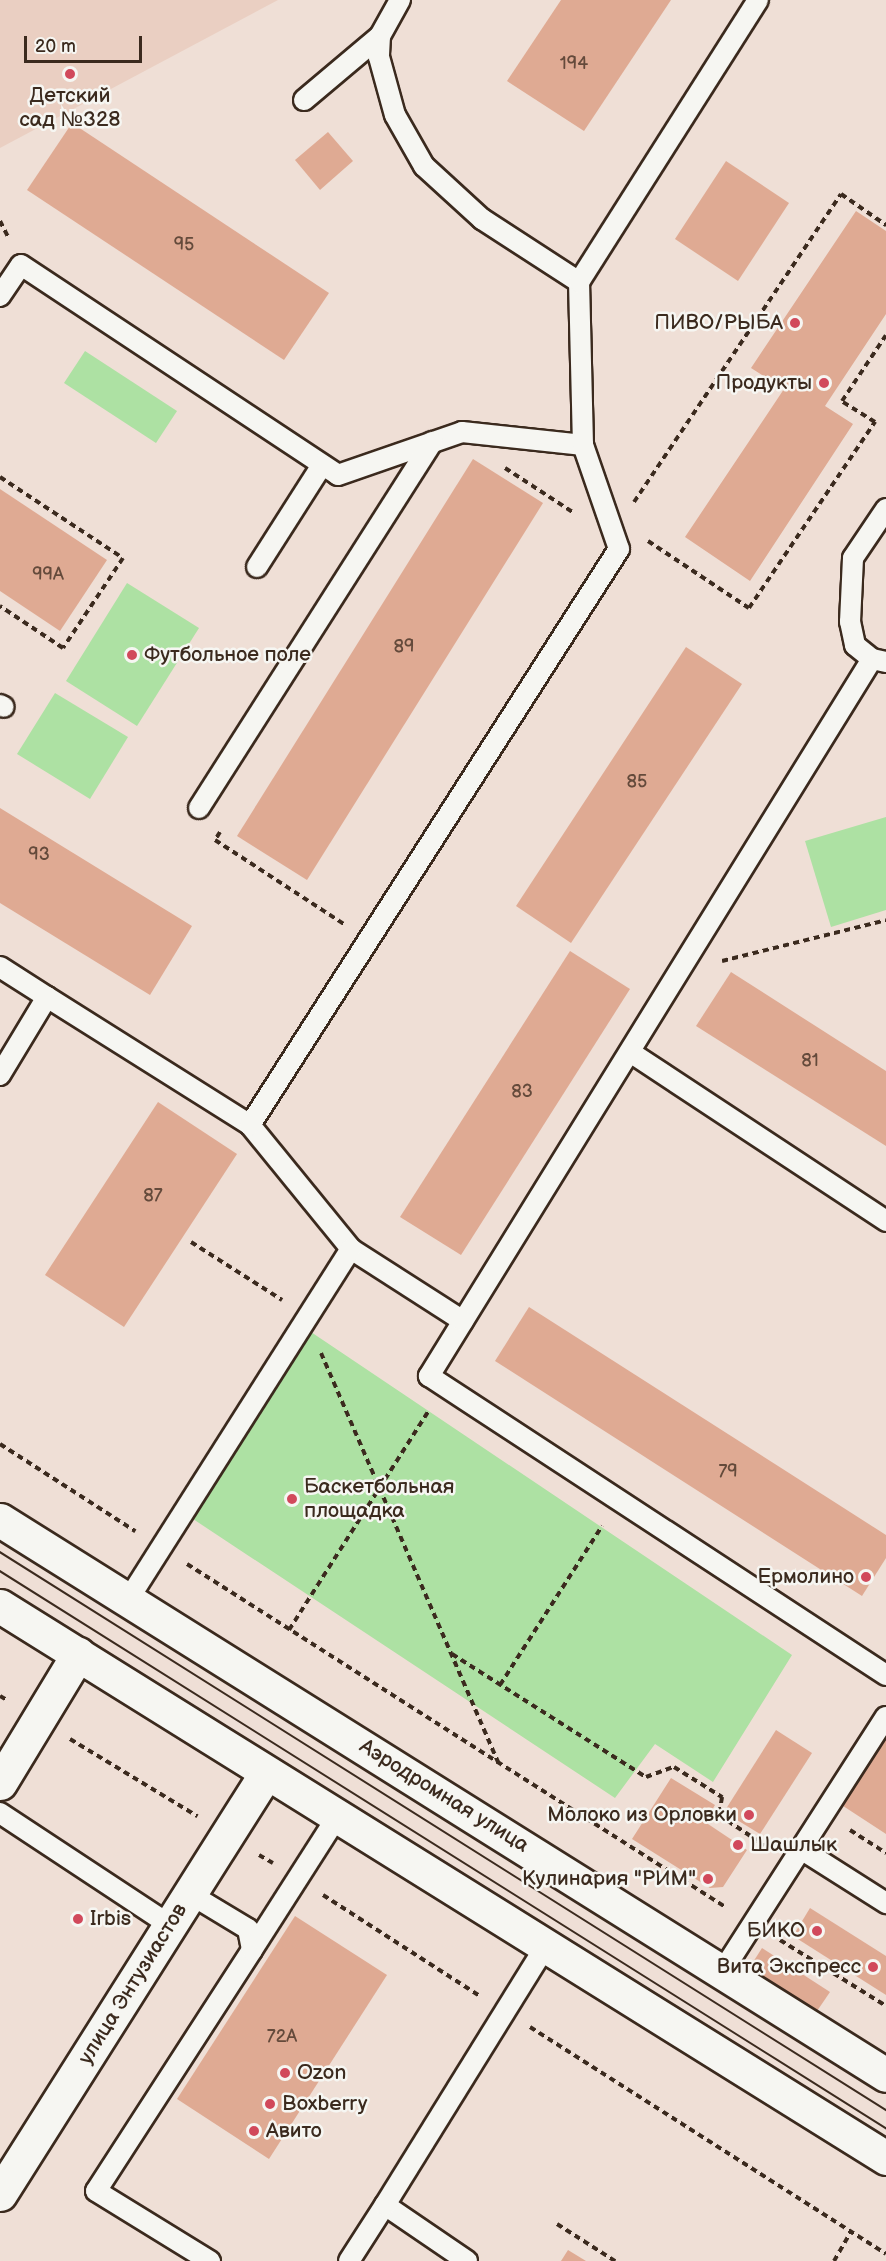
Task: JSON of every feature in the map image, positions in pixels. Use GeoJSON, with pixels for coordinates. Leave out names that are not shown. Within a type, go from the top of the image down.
{"type":"FeatureCollection","features":[{"type":"Feature","properties":{"kind":"main road","name":"Аэродромная улица"},"geometry":{"type":"LineString","coordinates":[[0,1520],[886,2075]]}},
{"type":"Feature","properties":{"kind":"main road"},"geometry":{"type":"LineString","coordinates":[[0,1606],[886,2158]]}},
{"type":"Feature","properties":{"kind":"main road"},"geometry":{"type":"LineString","coordinates":[[0,1783],[78,1654]]}},
{"type":"Feature","properties":{"kind":"main road","name":"улица Энтузиастов"},"geometry":{"type":"LineString","coordinates":[[0,2194],[266,1773]]}},
{"type":"Feature","properties":{"kind":"lane"},"geometry":{"type":"LineString","coordinates":[[304,100],[380,36],[400,0]]}},
{"type":"Feature","properties":{"kind":"lane"},"geometry":{"type":"LineString","coordinates":[[250,1125],[619,549],[583,445],[579,282],[758,0]]}},
{"type":"Feature","properties":{"kind":"lane"},"geometry":{"type":"LineString","coordinates":[[380,36],[379,57],[395,116],[424,166],[482,219],[579,282]]}},
{"type":"Feature","properties":{"kind":"lane"},"geometry":{"type":"LineString","coordinates":[[0,296],[21,265],[338,475],[462,432],[583,445]]}},
{"type":"Feature","properties":{"kind":"lane"},"geometry":{"type":"LineString","coordinates":[[199,808],[432,442]]}},
{"type":"Feature","properties":{"kind":"lane"},"geometry":{"type":"LineString","coordinates":[[257,567],[322,465]]}},
{"type":"Feature","properties":{"kind":"lane"},"geometry":{"type":"LineString","coordinates":[[886,509],[853,558],[850,622],[855,645],[879,661],[678,973],[429,1376],[886,1675]]}},
{"type":"Feature","properties":{"kind":"lane"},"geometry":{"type":"LineString","coordinates":[[0,967],[250,1125],[351,1249],[463,1321]]}},
{"type":"Feature","properties":{"kind":"lane"},"geometry":{"type":"LineString","coordinates":[[0,1075],[47,997]]}},
{"type":"Feature","properties":{"kind":"lane"},"geometry":{"type":"LineString","coordinates":[[630,1052],[886,1221]]}},
{"type":"Feature","properties":{"kind":"lane"},"geometry":{"type":"LineString","coordinates":[[128,1600],[351,1249]]}},
{"type":"Feature","properties":{"kind":"lane"},"geometry":{"type":"LineString","coordinates":[[722,1972],[886,1717]]}},
{"type":"Feature","properties":{"kind":"lane"},"geometry":{"type":"LineString","coordinates":[[0,1813],[170,1925]]}},
{"type":"Feature","properties":{"kind":"lane"},"geometry":{"type":"LineString","coordinates":[[210,2261],[96,2191],[337,1816]]}},
{"type":"Feature","properties":{"kind":"lane"},"geometry":{"type":"LineString","coordinates":[[801,1849],[886,1903]]}},
{"type":"Feature","properties":{"kind":"lane"},"geometry":{"type":"LineString","coordinates":[[190,1894],[248,1929],[252,1950]]}},
{"type":"Feature","properties":{"kind":"lane"},"geometry":{"type":"LineString","coordinates":[[349,2261],[546,1945]]}},
{"type":"Feature","properties":{"kind":"lane"},"geometry":{"type":"LineString","coordinates":[[385,2205],[467,2261]]}},
{"type":"Feature","properties":{"kind":"path"},"geometry":{"type":"LineString","coordinates":[[627,513],[841,194],[886,225]]}},
{"type":"Feature","properties":{"kind":"path"},"geometry":{"type":"LineString","coordinates":[[645,540],[749,608],[875,422],[842,401],[886,335]]}},
{"type":"Feature","properties":{"kind":"path"},"geometry":{"type":"LineString","coordinates":[[495,462],[580,517]]}},
{"type":"Feature","properties":{"kind":"path"},"geometry":{"type":"LineString","coordinates":[[0,477],[123,558],[63,648],[0,606]]}},
{"type":"Feature","properties":{"kind":"path"},"geometry":{"type":"LineString","coordinates":[[221,830],[215,840],[353,929]]}},
{"type":"Feature","properties":{"kind":"path"},"geometry":{"type":"LineString","coordinates":[[678,973],[886,920]]}},
{"type":"Feature","properties":{"kind":"path"},"geometry":{"type":"LineString","coordinates":[[191,1242],[287,1304],[292,1295]]}},
{"type":"Feature","properties":{"kind":"path"},"geometry":{"type":"LineString","coordinates":[[306,1319],[500,1765]]}},
{"type":"Feature","properties":{"kind":"path"},"geometry":{"type":"LineString","coordinates":[[289,1630],[444,1386]]}},
{"type":"Feature","properties":{"kind":"path"},"geometry":{"type":"LineString","coordinates":[[0,1444],[500,1765],[886,2006]]}},
{"type":"Feature","properties":{"kind":"path"},"geometry":{"type":"LineString","coordinates":[[500,1685],[619,1500]]}},
{"type":"Feature","properties":{"kind":"path"},"geometry":{"type":"LineString","coordinates":[[452,1654],[646,1777],[674,1767],[722,1797],[719,1815],[768,1848]]}},
{"type":"Feature","properties":{"kind":"path"},"geometry":{"type":"LineString","coordinates":[[38,1720],[227,1834],[886,2254]]}},
{"type":"Feature","properties":{"kind":"path"},"geometry":{"type":"LineString","coordinates":[[824,1813],[886,1853]]}},
{"type":"Feature","properties":{"kind":"path"},"geometry":{"type":"LineString","coordinates":[[557,2224],[615,2261]]}},
{"type":"Feature","properties":{"kind":"path"},"geometry":{"type":"LineString","coordinates":[[834,2261],[851,2232]]}},
{"type":"Feature","properties":{"kind":"shaded area","name":"Детский сад №328"},"geometry":{"type":"Polygon","coordinates":[[[0,0],[278,0],[0,148],[0,0]]]}},
{"type":"Feature","properties":{"kind":"green space"},"geometry":{"type":"Polygon","coordinates":[[[85,351],[177,411],[156,443],[64,383],[85,351]]]}},
{"type":"Feature","properties":{"kind":"green space","name":"Футбольное поле"},"geometry":{"type":"Polygon","coordinates":[[[127,583],[199,628],[137,726],[66,681],[127,583]]]}},
{"type":"Feature","properties":{"kind":"green space"},"geometry":{"type":"Polygon","coordinates":[[[55,693],[128,737],[90,799],[17,754],[55,693]]]}},
{"type":"Feature","properties":{"kind":"green space"},"geometry":{"type":"Polygon","coordinates":[[[886,817],[886,910],[831,927],[805,841],[886,817]]]}},
{"type":"Feature","properties":{"kind":"green space"},"geometry":{"type":"Polygon","coordinates":[[[308,1330],[792,1655],[713,1782],[655,1744],[615,1798],[190,1517],[308,1330]]]}},
{"type":"Feature","properties":{"kind":"building"},"geometry":{"type":"Polygon","coordinates":[[[561,0],[671,0],[584,131],[507,81],[561,0]]]}},
{"type":"Feature","properties":{"kind":"building"},"geometry":{"type":"Polygon","coordinates":[[[72,123],[329,293],[284,360],[27,190],[72,123]]]}},
{"type":"Feature","properties":{"kind":"building"},"geometry":{"type":"Polygon","coordinates":[[[328,132],[353,161],[320,190],[295,160],[328,132]]]}},
{"type":"Feature","properties":{"kind":"building"},"geometry":{"type":"Polygon","coordinates":[[[726,161],[789,203],[738,281],[675,239],[726,161]]]}},
{"type":"Feature","properties":{"kind":"building"},"geometry":{"type":"Polygon","coordinates":[[[856,211],[886,231],[886,314],[825,406],[853,424],[750,581],[685,537],[784,389],[751,368],[856,211]]]}},
{"type":"Feature","properties":{"kind":"building"},"geometry":{"type":"Polygon","coordinates":[[[473,459],[543,503],[307,880],[237,836],[473,459]]]}},
{"type":"Feature","properties":{"kind":"building"},"geometry":{"type":"Polygon","coordinates":[[[0,489],[107,560],[60,631],[0,591],[0,489]]]}},
{"type":"Feature","properties":{"kind":"building"},"geometry":{"type":"Polygon","coordinates":[[[686,647],[742,684],[571,943],[516,906],[686,647]]]}},
{"type":"Feature","properties":{"kind":"building"},"geometry":{"type":"Polygon","coordinates":[[[0,808],[192,926],[150,995],[0,903],[0,808]]]}},
{"type":"Feature","properties":{"kind":"building"},"geometry":{"type":"Polygon","coordinates":[[[570,951],[630,989],[461,1255],[400,1217],[570,951]]]}},
{"type":"Feature","properties":{"kind":"building"},"geometry":{"type":"Polygon","coordinates":[[[731,972],[886,1071],[886,1146],[696,1026],[731,972]]]}},
{"type":"Feature","properties":{"kind":"building"},"geometry":{"type":"Polygon","coordinates":[[[158,1102],[237,1154],[124,1327],[45,1275],[158,1102]]]}},
{"type":"Feature","properties":{"kind":"building"},"geometry":{"type":"Polygon","coordinates":[[[529,1307],[886,1535],[886,1558],[862,1596],[495,1361],[529,1307]]]}},
{"type":"Feature","properties":{"kind":"building"},"geometry":{"type":"Polygon","coordinates":[[[776,1730],[812,1753],[760,1834],[724,1812],[776,1730]]]}},
{"type":"Feature","properties":{"kind":"building"},"geometry":{"type":"Polygon","coordinates":[[[881,1734],[886,1738],[886,1834],[837,1802],[881,1734]]]}},
{"type":"Feature","properties":{"kind":"building"},"geometry":{"type":"Polygon","coordinates":[[[671,1778],[715,1805],[705,1822],[747,1850],[723,1887],[710,1888],[632,1839],[671,1778]]]}},
{"type":"Feature","properties":{"kind":"building"},"geometry":{"type":"Polygon","coordinates":[[[810,1908],[886,1956],[886,1995],[793,1936],[810,1908]]]}},
{"type":"Feature","properties":{"kind":"building"},"geometry":{"type":"Polygon","coordinates":[[[295,1916],[387,1975],[269,2159],[177,2099],[295,1916]]]}},
{"type":"Feature","properties":{"kind":"building"},"geometry":{"type":"Polygon","coordinates":[[[762,1948],[830,1992],[815,2014],[748,1970],[762,1948]]]}},
{"type":"Feature","properties":{"kind":"building"},"geometry":{"type":"Polygon","coordinates":[[[568,2250],[586,2261],[561,2261],[568,2250]]]}},
{"type":"Feature","properties":{"kind":"tram line"},"geometry":{"type":"LineString","coordinates":[[0,1552],[886,2110]]}},
{"type":"Feature","properties":{"kind":"tram line"},"geometry":{"type":"LineString","coordinates":[[0,1571],[886,2128]]}},
{"type":"Feature","properties":{"kind":"place","name":"Детский сад №328"},"geometry":{"type":"Point","coordinates":[70,74]}},
{"type":"Feature","properties":{"kind":"place","name":"ПИВО/РЫБА"},"geometry":{"type":"Point","coordinates":[795,323]}},
{"type":"Feature","properties":{"kind":"place","name":"Продукты"},"geometry":{"type":"Point","coordinates":[824,383]}},
{"type":"Feature","properties":{"kind":"place","name":"Футбольное поле"},"geometry":{"type":"Point","coordinates":[132,655]}},
{"type":"Feature","properties":{"kind":"place","name":"Баскетбольная площадка"},"geometry":{"type":"Point","coordinates":[292,1499]}},
{"type":"Feature","properties":{"kind":"place","name":"Ермолино"},"geometry":{"type":"Point","coordinates":[866,1577]}},
{"type":"Feature","properties":{"kind":"place","name":"Молоко из Орловки"},"geometry":{"type":"Point","coordinates":[749,1815]}},
{"type":"Feature","properties":{"kind":"place","name":"Шашлык"},"geometry":{"type":"Point","coordinates":[738,1845]}},
{"type":"Feature","properties":{"kind":"place","name":"Кулинария \"РИМ\""},"geometry":{"type":"Point","coordinates":[708,1879]}},
{"type":"Feature","properties":{"kind":"place","name":"Irbis"},"geometry":{"type":"Point","coordinates":[78,1919]}},
{"type":"Feature","properties":{"kind":"place","name":"БИКО"},"geometry":{"type":"Point","coordinates":[817,1931]}},
{"type":"Feature","properties":{"kind":"place","name":"Вита Экспресс"},"geometry":{"type":"Point","coordinates":[873,1967]}},
{"type":"Feature","properties":{"kind":"place","name":"Ozon"},"geometry":{"type":"Point","coordinates":[285,2073]}},
{"type":"Feature","properties":{"kind":"place","name":"Boxberry"},"geometry":{"type":"Point","coordinates":[270,2104]}},
{"type":"Feature","properties":{"kind":"place","name":"Авито"},"geometry":{"type":"Point","coordinates":[254,2131]}}]}
